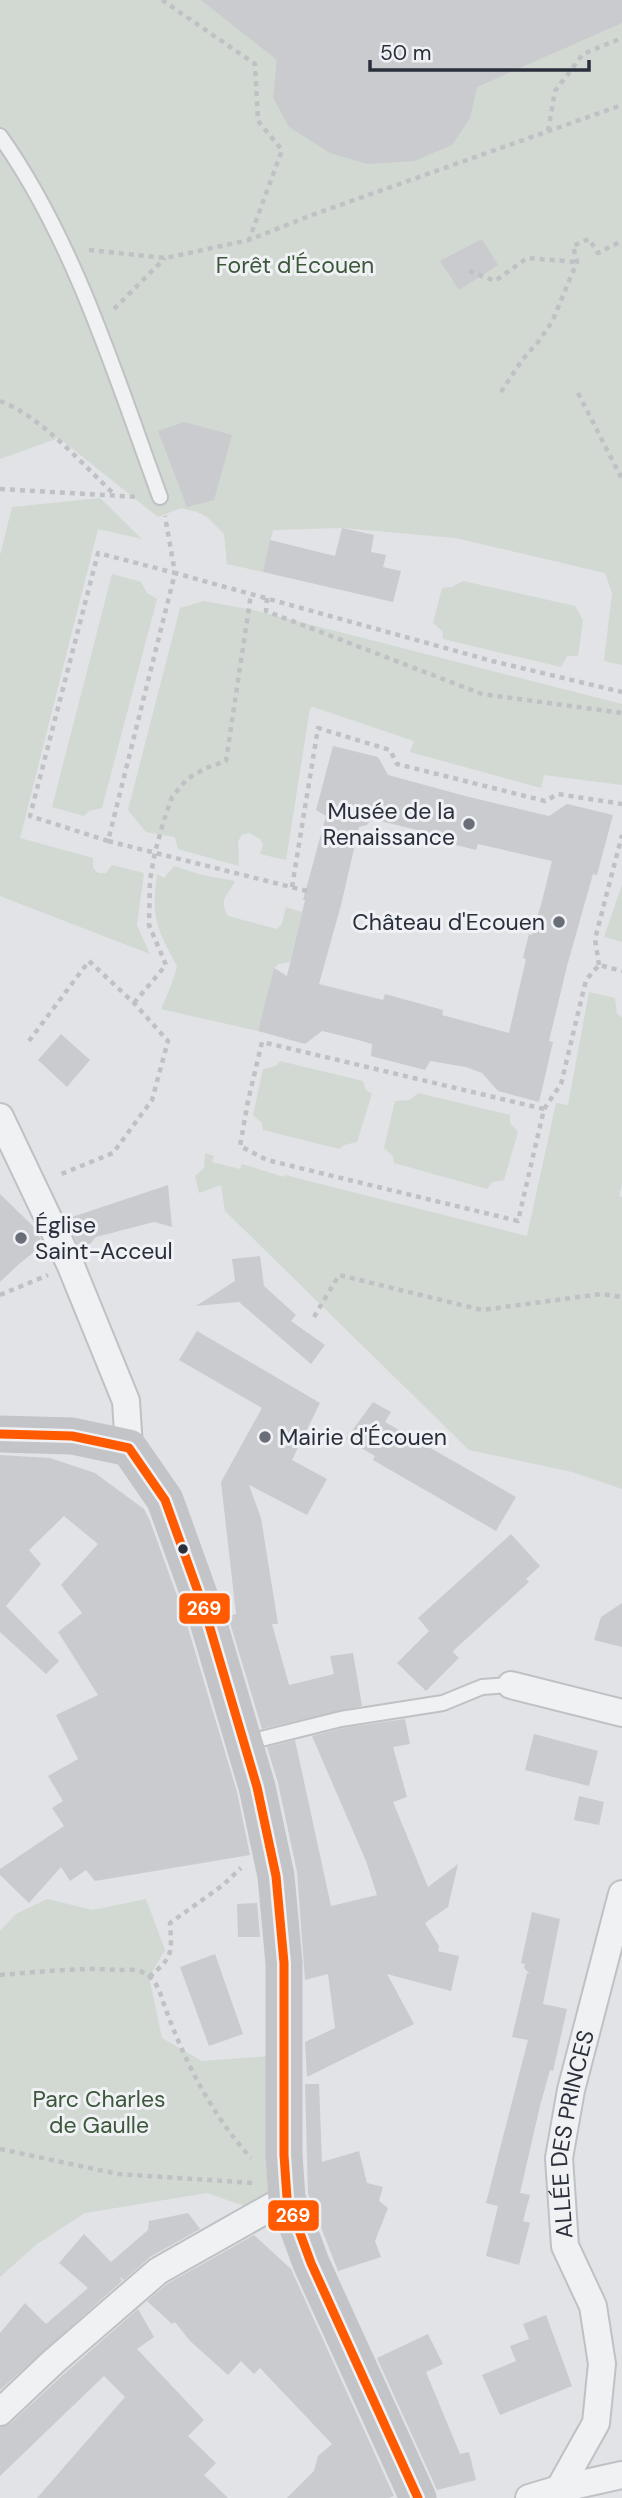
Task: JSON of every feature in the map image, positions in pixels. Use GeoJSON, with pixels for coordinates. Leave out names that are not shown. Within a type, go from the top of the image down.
{"type":"FeatureCollection","features":[{"type":"Feature","properties":{"kind":"main road"},"geometry":{"type":"LineString","coordinates":[[0,1434],[72,1436],[129,1448],[165,1500],[205,1611],[257,1787],[273,1863],[284,1963],[284,2155],[275,2191],[312,2263],[418,2498]]}},
{"type":"Feature","properties":{"kind":"street"},"geometry":{"type":"LineString","coordinates":[[0,1117],[71,1266],[126,1401],[129,1448]]}},
{"type":"Feature","properties":{"kind":"street"},"geometry":{"type":"LineString","coordinates":[[511,1685],[622,1713]]}},
{"type":"Feature","properties":{"kind":"street","name":"ALLÉE DES PRINCES"},"geometry":{"type":"LineString","coordinates":[[559,2489],[596,2423],[602,2364],[593,2306],[565,2246],[559,2158],[571,2090],[622,1894]]}},
{"type":"Feature","properties":{"kind":"street"},"geometry":{"type":"LineString","coordinates":[[0,2412],[158,2271],[275,2191]]}},
{"type":"Feature","properties":{"kind":"street"},"geometry":{"type":"LineString","coordinates":[[529,2498],[622,2475]]}},
{"type":"Feature","properties":{"kind":"lane"},"geometry":{"type":"LineString","coordinates":[[0,136],[26,173],[64,248],[160,497]]}},
{"type":"Feature","properties":{"kind":"lane"},"geometry":{"type":"LineString","coordinates":[[244,1743],[341,1719],[443,1703],[482,1687],[511,1685]]}},
{"type":"Feature","properties":{"kind":"path"},"geometry":{"type":"LineString","coordinates":[[162,0],[255,64],[258,121],[282,150],[249,240]]}},
{"type":"Feature","properties":{"kind":"path"},"geometry":{"type":"LineString","coordinates":[[548,132],[555,91],[583,54],[622,37]]}},
{"type":"Feature","properties":{"kind":"path"},"geometry":{"type":"LineString","coordinates":[[64,248],[166,258],[249,240],[622,105]]}},
{"type":"Feature","properties":{"kind":"path"},"geometry":{"type":"LineString","coordinates":[[501,392],[552,322],[577,262],[573,246],[589,239],[598,253],[622,241]]}},
{"type":"Feature","properties":{"kind":"path"},"geometry":{"type":"LineString","coordinates":[[96,327],[166,258]]}},
{"type":"Feature","properties":{"kind":"path"},"geometry":{"type":"LineString","coordinates":[[469,271],[495,281],[527,258],[577,262]]}},
{"type":"Feature","properties":{"kind":"path"},"geometry":{"type":"LineString","coordinates":[[578,393],[622,479]]}},
{"type":"Feature","properties":{"kind":"path"},"geometry":{"type":"LineString","coordinates":[[0,401],[38,423],[116,496]]}},
{"type":"Feature","properties":{"kind":"path"},"geometry":{"type":"LineString","coordinates":[[0,489],[160,497],[175,573],[108,841]]}},
{"type":"Feature","properties":{"kind":"path"},"geometry":{"type":"LineString","coordinates":[[307,891],[108,841],[30,816],[98,554],[492,661],[622,692]]}},
{"type":"Feature","properties":{"kind":"path"},"geometry":{"type":"LineString","coordinates":[[134,1003],[166,965],[149,925],[150,880],[155,852],[172,797],[187,779],[226,761],[251,594]]}},
{"type":"Feature","properties":{"kind":"path"},"geometry":{"type":"LineString","coordinates":[[267,598],[265,611],[482,694],[622,713]]}},
{"type":"Feature","properties":{"kind":"path"},"geometry":{"type":"LineString","coordinates":[[292,887],[318,729],[390,750],[397,764],[532,798],[545,801],[558,794],[622,804]]}},
{"type":"Feature","properties":{"kind":"path"},"geometry":{"type":"LineString","coordinates":[[599,965],[595,939],[622,835]]}},
{"type":"Feature","properties":{"kind":"path"},"geometry":{"type":"LineString","coordinates":[[29,1041],[89,961],[134,1003],[168,1041],[152,1100],[113,1153],[33,1185]]}},
{"type":"Feature","properties":{"kind":"path"},"geometry":{"type":"LineString","coordinates":[[599,965],[622,971]]}},
{"type":"Feature","properties":{"kind":"path"},"geometry":{"type":"LineString","coordinates":[[544,1109],[262,1042],[240,1146],[267,1160],[518,1221],[544,1109],[561,1084],[586,979],[599,965]]}},
{"type":"Feature","properties":{"kind":"path"},"geometry":{"type":"LineString","coordinates":[[0,1295],[71,1266]]}},
{"type":"Feature","properties":{"kind":"path"},"geometry":{"type":"LineString","coordinates":[[314,1317],[339,1275],[482,1310],[601,1294],[622,1297]]}},
{"type":"Feature","properties":{"kind":"path"},"geometry":{"type":"LineString","coordinates":[[149,1977],[167,1962],[172,1946],[170,1923],[223,1885],[241,1868],[273,1863]]}},
{"type":"Feature","properties":{"kind":"path"},"geometry":{"type":"LineString","coordinates":[[0,1975],[104,1969],[140,1971],[149,1977],[157,1984],[196,2081],[232,2137],[253,2161]]}},
{"type":"Feature","properties":{"kind":"path"},"geometry":{"type":"LineString","coordinates":[[0,2149],[118,2174],[275,2191]]}},
{"type":"Feature","properties":{"kind":"green space","name":"Forêt d'Écouen"},"geometry":{"type":"Polygon","coordinates":[[[0,0],[622,0],[622,665],[604,661],[612,593],[605,573],[455,538],[342,528],[273,530],[263,572],[227,564],[224,534],[207,517],[181,508],[158,517],[59,438],[0,459],[0,0]]]}},
{"type":"Feature","properties":{"kind":"green space"},"geometry":{"type":"Polygon","coordinates":[[[100,498],[142,539],[98,529],[20,838],[93,858],[93,868],[98,873],[106,873],[112,865],[144,873],[137,925],[150,954],[0,896],[0,555],[12,507],[100,498]]]}},
{"type":"Feature","properties":{"kind":"green space"},"geometry":{"type":"Polygon","coordinates":[[[112,574],[141,582],[147,593],[157,599],[102,808],[89,811],[84,816],[52,807],[112,574]]]}},
{"type":"Feature","properties":{"kind":"green space"},"geometry":{"type":"Polygon","coordinates":[[[463,581],[575,606],[583,620],[578,656],[567,656],[561,667],[443,639],[442,631],[433,623],[442,588],[452,587],[463,581]]]}},
{"type":"Feature","properties":{"kind":"green space"},"geometry":{"type":"Polygon","coordinates":[[[204,601],[253,610],[622,704],[622,785],[544,775],[541,788],[410,752],[414,741],[313,707],[310,708],[286,860],[260,854],[263,845],[260,839],[249,833],[242,835],[238,841],[239,866],[178,849],[175,837],[146,832],[128,810],[180,608],[204,601]]]}},
{"type":"Feature","properties":{"kind":"green space"},"geometry":{"type":"Polygon","coordinates":[[[174,866],[235,881],[224,901],[228,916],[277,929],[282,924],[286,907],[302,912],[290,962],[278,964],[274,969],[258,1031],[161,1009],[177,966],[157,922],[155,889],[157,874],[164,878],[174,866]]]}},
{"type":"Feature","properties":{"kind":"green space"},"geometry":{"type":"Polygon","coordinates":[[[622,885],[622,942],[604,937],[622,885]]]}},
{"type":"Feature","properties":{"kind":"green space"},"geometry":{"type":"Polygon","coordinates":[[[589,992],[615,998],[617,1014],[622,1017],[622,1184],[619,1196],[622,1197],[622,1489],[572,1472],[469,1450],[225,1211],[221,1185],[199,1193],[195,1176],[204,1168],[205,1153],[214,1156],[212,1162],[240,1169],[242,1164],[284,1177],[285,1175],[527,1236],[556,1103],[568,1105],[589,992]]]}},
{"type":"Feature","properties":{"kind":"green space"},"geometry":{"type":"Polygon","coordinates":[[[280,1061],[363,1081],[366,1090],[372,1094],[357,1142],[339,1149],[263,1130],[262,1123],[253,1115],[263,1069],[276,1066],[280,1061]]]}},
{"type":"Feature","properties":{"kind":"green space"},"geometry":{"type":"Polygon","coordinates":[[[418,1093],[510,1115],[510,1123],[518,1132],[504,1180],[492,1182],[487,1189],[394,1163],[393,1156],[384,1148],[395,1101],[410,1100],[418,1093]]]}},
{"type":"Feature","properties":{"kind":"green space","name":"Parc Charles de Gaulle"},"geometry":{"type":"Polygon","coordinates":[[[47,1899],[93,1910],[146,1899],[165,1950],[149,1977],[162,2038],[202,2061],[271,2056],[285,2167],[262,2212],[207,2193],[85,2213],[37,2244],[0,2277],[0,1931],[16,1914],[47,1899]]]}},
{"type":"Feature","properties":{"kind":"building"},"geometry":{"type":"Polygon","coordinates":[[[201,0],[622,0],[622,23],[477,87],[470,118],[452,145],[414,161],[367,164],[330,153],[289,127],[273,98],[277,60],[201,0]]]}},
{"type":"Feature","properties":{"kind":"building"},"geometry":{"type":"Polygon","coordinates":[[[482,239],[498,265],[459,290],[440,261],[482,239]]]}},
{"type":"Feature","properties":{"kind":"building"},"geometry":{"type":"Polygon","coordinates":[[[184,422],[232,435],[214,500],[187,507],[158,431],[184,422]]]}},
{"type":"Feature","properties":{"kind":"building"},"geometry":{"type":"Polygon","coordinates":[[[342,528],[374,535],[371,552],[386,555],[383,567],[401,571],[393,602],[263,572],[270,540],[335,556],[342,528]]]}},
{"type":"Feature","properties":{"kind":"building","name":"Château d'Ecouen"},"geometry":{"type":"Polygon","coordinates":[[[333,746],[378,757],[388,775],[469,797],[549,816],[567,804],[613,815],[597,875],[593,874],[567,966],[549,1041],[553,1042],[539,1102],[498,1091],[482,1073],[466,1067],[430,1061],[425,1070],[371,1056],[372,1044],[322,1031],[305,1044],[258,1031],[274,968],[287,976],[303,900],[326,816],[316,810],[333,746]],[[372,819],[367,825],[359,827],[319,984],[383,1000],[385,994],[443,1010],[442,1015],[509,1033],[529,934],[532,935],[552,861],[478,844],[476,850],[420,836],[421,831],[372,819]]]}},
{"type":"Feature","properties":{"kind":"building"},"geometry":{"type":"Polygon","coordinates":[[[61,1034],[90,1060],[67,1087],[38,1060],[61,1034]]]}},
{"type":"Feature","properties":{"kind":"building"},"geometry":{"type":"Polygon","coordinates":[[[168,1185],[172,1227],[154,1222],[96,1237],[85,1250],[78,1245],[66,1219],[168,1185]]]}},
{"type":"Feature","properties":{"kind":"building","name":"Église Saint-Acceul"},"geometry":{"type":"Polygon","coordinates":[[[0,1194],[36,1229],[43,1245],[0,1282],[0,1194]]]}},
{"type":"Feature","properties":{"kind":"building"},"geometry":{"type":"Polygon","coordinates":[[[260,1256],[264,1286],[296,1315],[291,1321],[325,1345],[311,1364],[239,1302],[196,1306],[235,1281],[232,1259],[260,1256]]]}},
{"type":"Feature","properties":{"kind":"building"},"geometry":{"type":"Polygon","coordinates":[[[197,1331],[320,1403],[292,1460],[327,1479],[307,1515],[249,1485],[261,1518],[278,1624],[272,1624],[289,1685],[334,1674],[330,1656],[353,1653],[362,1706],[262,1729],[228,1616],[236,1614],[221,1482],[262,1408],[179,1360],[197,1331]]]}},
{"type":"Feature","properties":{"kind":"building"},"geometry":{"type":"Polygon","coordinates":[[[373,1402],[391,1412],[385,1422],[516,1497],[496,1531],[373,1460],[375,1456],[346,1439],[373,1402]]]}},
{"type":"Feature","properties":{"kind":"building"},"geometry":{"type":"Polygon","coordinates":[[[0,1455],[50,1458],[95,1473],[144,1509],[185,1618],[237,1792],[250,1855],[95,1881],[86,1870],[70,1881],[61,1867],[29,1903],[0,1875],[0,1869],[64,1826],[52,1808],[63,1801],[48,1776],[78,1759],[56,1715],[98,1695],[58,1632],[82,1613],[61,1585],[98,1544],[64,1516],[29,1550],[41,1564],[6,1606],[59,1661],[46,1674],[0,1632],[0,1455]]]}},
{"type":"Feature","properties":{"kind":"building"},"geometry":{"type":"Polygon","coordinates":[[[511,1534],[540,1566],[526,1579],[529,1582],[454,1650],[459,1658],[426,1691],[397,1663],[429,1631],[418,1618],[511,1534]]]}},
{"type":"Feature","properties":{"kind":"building"},"geometry":{"type":"Polygon","coordinates":[[[622,1603],[622,1647],[594,1640],[601,1617],[622,1603]]]}},
{"type":"Feature","properties":{"kind":"building"},"geometry":{"type":"Polygon","coordinates":[[[405,1719],[410,1744],[393,1747],[407,1797],[393,1802],[428,1887],[458,1864],[448,1907],[425,1923],[439,1946],[438,1951],[459,1956],[451,1991],[387,1974],[414,2024],[307,2077],[305,2042],[335,2028],[328,1974],[305,1980],[297,1872],[278,1783],[267,1747],[295,1740],[331,1906],[377,1895],[366,1861],[312,1736],[343,1728],[405,1719]]]}},
{"type":"Feature","properties":{"kind":"building"},"geometry":{"type":"Polygon","coordinates":[[[534,1734],[598,1751],[589,1786],[525,1770],[534,1734]]]}},
{"type":"Feature","properties":{"kind":"building"},"geometry":{"type":"Polygon","coordinates":[[[579,1796],[604,1802],[599,1825],[574,1820],[579,1796]]]}},
{"type":"Feature","properties":{"kind":"building"},"geometry":{"type":"Polygon","coordinates":[[[257,1903],[260,1937],[238,1937],[237,1904],[257,1903]]]}},
{"type":"Feature","properties":{"kind":"building"},"geometry":{"type":"Polygon","coordinates":[[[532,1912],[560,1919],[543,2004],[567,2009],[553,2071],[550,2070],[540,2106],[520,2193],[530,2195],[523,2221],[530,2223],[519,2265],[486,2256],[498,2206],[486,2203],[528,2040],[512,2037],[527,1973],[530,1974],[524,1968],[525,1964],[521,1963],[532,1912]]]}},
{"type":"Feature","properties":{"kind":"building"},"geometry":{"type":"Polygon","coordinates":[[[215,1954],[243,2034],[209,2046],[180,1967],[215,1954]]]}},
{"type":"Feature","properties":{"kind":"building"},"geometry":{"type":"Polygon","coordinates":[[[305,2084],[319,2084],[322,2162],[359,2151],[367,2183],[383,2187],[379,2201],[388,2208],[375,2241],[381,2257],[338,2271],[308,2194],[305,2084]]]}},
{"type":"Feature","properties":{"kind":"building"},"geometry":{"type":"Polygon","coordinates":[[[188,2213],[200,2229],[150,2257],[124,2280],[119,2276],[122,2281],[0,2390],[0,2333],[25,2303],[46,2324],[88,2288],[59,2263],[84,2234],[111,2262],[148,2230],[149,2221],[188,2213]]]}},
{"type":"Feature","properties":{"kind":"building"},"geometry":{"type":"Polygon","coordinates":[[[254,2235],[291,2269],[394,2496],[287,2498],[314,2471],[318,2456],[332,2444],[260,2368],[254,2374],[241,2361],[228,2375],[190,2341],[175,2322],[172,2324],[147,2301],[167,2284],[254,2235]]]}},
{"type":"Feature","properties":{"kind":"building"},"geometry":{"type":"Polygon","coordinates":[[[138,2309],[154,2337],[137,2349],[204,2420],[188,2436],[216,2463],[204,2475],[228,2498],[37,2498],[125,2397],[104,2376],[0,2476],[0,2427],[11,2423],[138,2309]]]}},
{"type":"Feature","properties":{"kind":"building"},"geometry":{"type":"Polygon","coordinates":[[[546,2315],[572,2386],[500,2415],[482,2375],[516,2361],[510,2346],[529,2339],[523,2324],[546,2315]]]}},
{"type":"Feature","properties":{"kind":"building"},"geometry":{"type":"Polygon","coordinates":[[[428,2334],[443,2364],[426,2372],[460,2454],[469,2452],[476,2480],[437,2490],[377,2358],[428,2334]]]}},
{"type":"Feature","properties":{"kind":"transit line","name":"269"},"geometry":{"type":"LineString","coordinates":[[0,1434],[72,1436],[129,1448],[165,1500],[205,1611],[257,1787],[276,1876],[284,1963],[284,2155],[287,2198],[311,2263],[418,2498]]}},
{"type":"Feature","properties":{"kind":"place","name":"Musée de la Renaissance"},"geometry":{"type":"Point","coordinates":[469,824]}},
{"type":"Feature","properties":{"kind":"place","name":"Château d'Ecouen"},"geometry":{"type":"Point","coordinates":[559,922]}},
{"type":"Feature","properties":{"kind":"place","name":"Église Saint-Acceul"},"geometry":{"type":"Point","coordinates":[21,1238]}},
{"type":"Feature","properties":{"kind":"place","name":"Mairie d'Écouen"},"geometry":{"type":"Point","coordinates":[265,1437]}}]}
